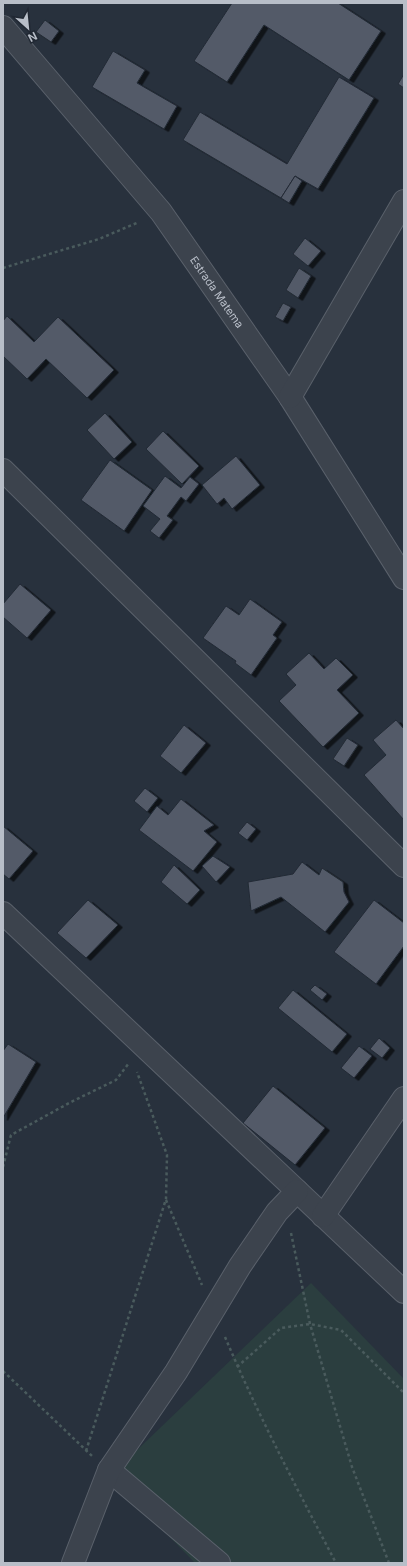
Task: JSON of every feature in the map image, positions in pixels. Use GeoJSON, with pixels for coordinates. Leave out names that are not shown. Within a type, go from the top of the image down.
{"type":"FeatureCollection","features":[{"type":"Feature","properties":{"kind":"street","name":"Estrada Matema"},"geometry":{"type":"LineString","coordinates":[[3,27],[161,212],[290,397],[404,578]]}},
{"type":"Feature","properties":{"kind":"street"},"geometry":{"type":"LineString","coordinates":[[290,397],[404,201]]}},
{"type":"Feature","properties":{"kind":"street"},"geometry":{"type":"LineString","coordinates":[[3,470],[404,866]]}},
{"type":"Feature","properties":{"kind":"street"},"geometry":{"type":"LineString","coordinates":[[3,913],[290,1199],[323,1216],[404,1292]]}},
{"type":"Feature","properties":{"kind":"street"},"geometry":{"type":"LineString","coordinates":[[323,1216],[404,1098]]}},
{"type":"Feature","properties":{"kind":"street"},"geometry":{"type":"LineString","coordinates":[[73,1563],[109,1470],[176,1372],[240,1266],[290,1199]]}},
{"type":"Feature","properties":{"kind":"street"},"geometry":{"type":"LineString","coordinates":[[109,1470],[219,1563]]}},
{"type":"Feature","properties":{"kind":"path"},"geometry":{"type":"LineString","coordinates":[[3,268],[99,240],[161,212]]}},
{"type":"Feature","properties":{"kind":"path"},"geometry":{"type":"LineString","coordinates":[[3,1168],[11,1134],[116,1080],[132,1059],[167,1156],[166,1200],[86,1451]]}},
{"type":"Feature","properties":{"kind":"path"},"geometry":{"type":"LineString","coordinates":[[290,1199],[285,1212],[298,1263],[310,1324],[352,1467],[390,1563]]}},
{"type":"Feature","properties":{"kind":"path"},"geometry":{"type":"LineString","coordinates":[[166,1200],[237,1367],[282,1459],[336,1563]]}},
{"type":"Feature","properties":{"kind":"path"},"geometry":{"type":"LineString","coordinates":[[237,1367],[281,1328],[310,1324],[341,1330],[404,1393]]}},
{"type":"Feature","properties":{"kind":"path"},"geometry":{"type":"LineString","coordinates":[[3,1371],[86,1451],[109,1470]]}},
{"type":"Feature","properties":{"kind":"shaded area"},"geometry":{"type":"Polygon","coordinates":[[[311,1283],[404,1379],[404,1563],[195,1563],[110,1476],[311,1283]]]}},
{"type":"Feature","properties":{"kind":"building"},"geometry":{"type":"Polygon","coordinates":[[[232,3],[338,3],[381,31],[349,80],[264,25],[227,82],[194,61],[232,3]]]}},
{"type":"Feature","properties":{"kind":"building"},"geometry":{"type":"Polygon","coordinates":[[[45,20],[59,31],[51,42],[36,32],[45,20]]]}},
{"type":"Feature","properties":{"kind":"building"},"geometry":{"type":"Polygon","coordinates":[[[113,51],[145,70],[137,83],[177,106],[164,129],[92,87],[113,51]]]}},
{"type":"Feature","properties":{"kind":"building"},"geometry":{"type":"Polygon","coordinates":[[[404,74],[404,88],[398,84],[404,74]]]}},
{"type":"Feature","properties":{"kind":"building"},"geometry":{"type":"Polygon","coordinates":[[[339,77],[374,98],[318,189],[295,176],[281,198],[183,140],[200,112],[287,164],[339,77]]]}},
{"type":"Feature","properties":{"kind":"building"},"geometry":{"type":"Polygon","coordinates":[[[295,176],[302,181],[289,203],[281,198],[295,176]]]}},
{"type":"Feature","properties":{"kind":"building"},"geometry":{"type":"Polygon","coordinates":[[[305,238],[321,251],[308,266],[293,254],[305,238]]]}},
{"type":"Feature","properties":{"kind":"building"},"geometry":{"type":"Polygon","coordinates":[[[299,268],[311,276],[298,298],[286,290],[299,268]]]}},
{"type":"Feature","properties":{"kind":"building"},"geometry":{"type":"Polygon","coordinates":[[[283,303],[291,307],[283,321],[275,317],[283,303]]]}},
{"type":"Feature","properties":{"kind":"building"},"geometry":{"type":"Polygon","coordinates":[[[7,316],[34,342],[58,317],[114,370],[87,398],[46,359],[27,379],[3,356],[3,321],[7,316]]]}},
{"type":"Feature","properties":{"kind":"building"},"geometry":{"type":"Polygon","coordinates":[[[105,413],[132,442],[114,459],[87,430],[105,413]]]}},
{"type":"Feature","properties":{"kind":"building"},"geometry":{"type":"Polygon","coordinates":[[[163,431],[199,466],[182,484],[146,449],[163,431]]]}},
{"type":"Feature","properties":{"kind":"building"},"geometry":{"type":"Polygon","coordinates":[[[236,456],[260,485],[232,509],[224,498],[217,504],[202,485],[236,456]]]}},
{"type":"Feature","properties":{"kind":"building"},"geometry":{"type":"Polygon","coordinates":[[[110,460],[152,490],[124,531],[81,500],[110,460]]]}},
{"type":"Feature","properties":{"kind":"building"},"geometry":{"type":"Polygon","coordinates":[[[165,476],[181,488],[190,477],[199,484],[186,501],[181,497],[167,516],[173,520],[159,538],[150,531],[160,519],[143,506],[165,476]]]}},
{"type":"Feature","properties":{"kind":"building"},"geometry":{"type":"Polygon","coordinates":[[[20,584],[51,610],[27,638],[3,617],[3,604],[20,584]]]}},
{"type":"Feature","properties":{"kind":"building"},"geometry":{"type":"Polygon","coordinates":[[[250,599],[282,622],[273,635],[277,638],[251,675],[235,663],[236,661],[203,638],[226,606],[239,615],[250,599]]]}},
{"type":"Feature","properties":{"kind":"building"},"geometry":{"type":"Polygon","coordinates":[[[309,653],[324,669],[336,658],[353,675],[337,690],[359,713],[323,747],[279,701],[296,685],[286,674],[309,653]]]}},
{"type":"Feature","properties":{"kind":"building"},"geometry":{"type":"Polygon","coordinates":[[[396,720],[404,729],[404,820],[364,775],[386,755],[373,740],[396,720]]]}},
{"type":"Feature","properties":{"kind":"building"},"geometry":{"type":"Polygon","coordinates":[[[184,725],[206,743],[181,773],[160,756],[184,725]]]}},
{"type":"Feature","properties":{"kind":"building"},"geometry":{"type":"Polygon","coordinates":[[[347,738],[358,745],[344,766],[333,759],[347,738]]]}},
{"type":"Feature","properties":{"kind":"building"},"geometry":{"type":"Polygon","coordinates":[[[145,788],[158,798],[147,812],[134,801],[145,788]]]}},
{"type":"Feature","properties":{"kind":"building"},"geometry":{"type":"Polygon","coordinates":[[[181,799],[214,825],[204,831],[217,842],[193,871],[139,830],[157,806],[168,815],[181,799]]]}},
{"type":"Feature","properties":{"kind":"building"},"geometry":{"type":"Polygon","coordinates":[[[247,822],[256,829],[247,840],[238,833],[247,822]]]}},
{"type":"Feature","properties":{"kind":"building"},"geometry":{"type":"Polygon","coordinates":[[[3,826],[33,851],[9,879],[3,874],[3,826]]]}},
{"type":"Feature","properties":{"kind":"building"},"geometry":{"type":"Polygon","coordinates":[[[213,856],[230,867],[216,882],[202,866],[213,856]]]}},
{"type":"Feature","properties":{"kind":"building"},"geometry":{"type":"Polygon","coordinates":[[[302,862],[319,875],[322,868],[343,882],[344,892],[349,902],[325,932],[281,897],[251,911],[248,882],[293,874],[302,862]]]}},
{"type":"Feature","properties":{"kind":"building"},"geometry":{"type":"Polygon","coordinates":[[[174,865],[200,890],[187,904],[161,882],[174,865]]]}},
{"type":"Feature","properties":{"kind":"building"},"geometry":{"type":"Polygon","coordinates":[[[88,900],[118,925],[86,958],[57,933],[88,900]]]}},
{"type":"Feature","properties":{"kind":"building"},"geometry":{"type":"Polygon","coordinates":[[[374,900],[404,923],[404,946],[376,984],[334,952],[374,900]]]}},
{"type":"Feature","properties":{"kind":"building"},"geometry":{"type":"Polygon","coordinates":[[[315,985],[327,994],[322,1000],[310,990],[315,985]]]}},
{"type":"Feature","properties":{"kind":"building"},"geometry":{"type":"Polygon","coordinates":[[[293,990],[347,1034],[332,1052],[278,1008],[293,990]]]}},
{"type":"Feature","properties":{"kind":"building"},"geometry":{"type":"Polygon","coordinates":[[[379,1038],[390,1048],[382,1058],[370,1049],[379,1038]]]}},
{"type":"Feature","properties":{"kind":"building"},"geometry":{"type":"Polygon","coordinates":[[[8,1044],[36,1062],[3,1118],[3,1051],[8,1044]]]}},
{"type":"Feature","properties":{"kind":"building"},"geometry":{"type":"Polygon","coordinates":[[[359,1046],[372,1056],[354,1078],[341,1068],[359,1046]]]}},
{"type":"Feature","properties":{"kind":"building"},"geometry":{"type":"Polygon","coordinates":[[[273,1086],[325,1128],[295,1165],[243,1123],[273,1086]]]}}]}
